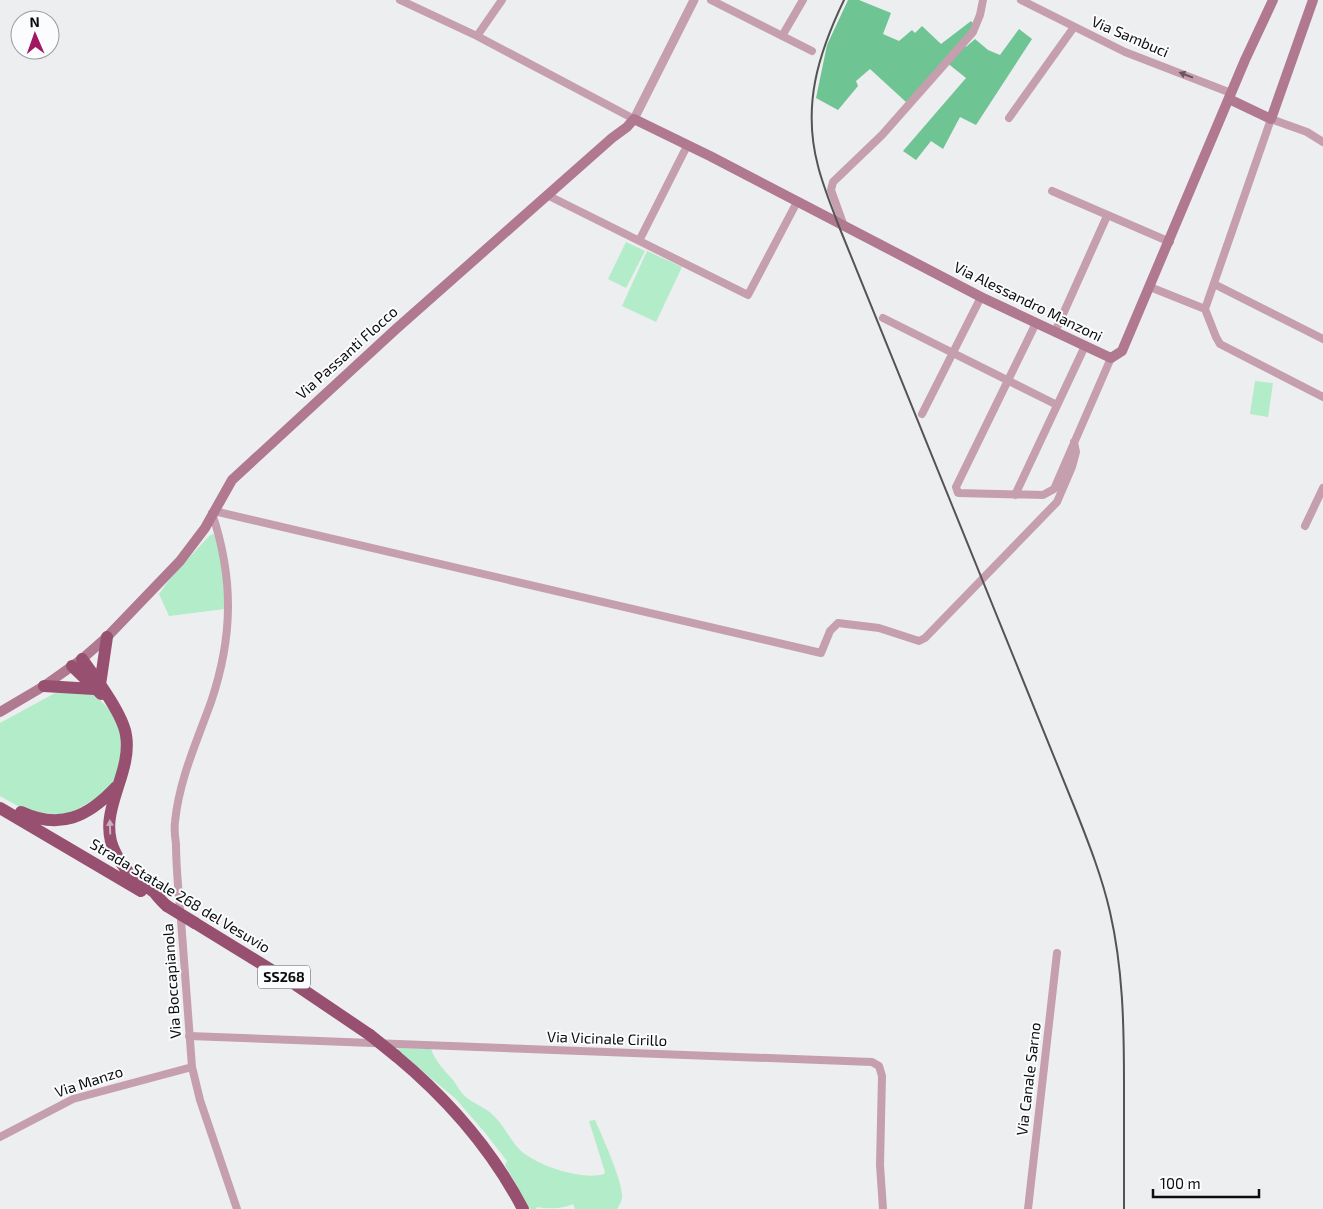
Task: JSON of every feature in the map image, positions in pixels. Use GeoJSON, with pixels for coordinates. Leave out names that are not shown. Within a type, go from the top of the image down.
{"type":"FeatureCollection","features":[{"type":"Feature","properties":{"kind":"highway"},"geometry":{"type":"LineString","coordinates":[[97,687],[107,637]]}},
{"type":"Feature","properties":{"kind":"highway"},"geometry":{"type":"LineString","coordinates":[[77,663],[110,701],[122,722],[126,734],[126,765],[110,816],[110,835],[115,853],[126,870],[167,906]]}},
{"type":"Feature","properties":{"kind":"highway"},"geometry":{"type":"LineString","coordinates":[[44,686],[97,687]]}},
{"type":"Feature","properties":{"kind":"highway"},"geometry":{"type":"LineString","coordinates":[[0,801],[35,818],[50,821],[64,820],[82,815],[95,808],[118,786]]}},
{"type":"Feature","properties":{"kind":"highway","name":"Strada Statale 268 del Vesuvio"},"geometry":{"type":"LineString","coordinates":[[0,808],[167,906],[296,985],[370,1036],[427,1082],[469,1128],[492,1157],[524,1209]]}},
{"type":"Feature","properties":{"kind":"main road","name":"Via Alessandro Manzoni"},"geometry":{"type":"LineString","coordinates":[[634,119],[710,156],[981,297],[1111,358],[1122,351],[1170,242],[1230,96],[1273,0]]}},
{"type":"Feature","properties":{"kind":"main road"},"geometry":{"type":"LineString","coordinates":[[1230,96],[1271,119],[1313,0]]}},
{"type":"Feature","properties":{"kind":"main road","name":"Via Passanti Flocco"},"geometry":{"type":"LineString","coordinates":[[0,712],[44,686],[77,663],[107,637],[180,561],[205,528],[232,480],[547,195],[634,119]]}},
{"type":"Feature","properties":{"kind":"street"},"geometry":{"type":"LineString","coordinates":[[400,0],[477,36],[634,119]]}},
{"type":"Feature","properties":{"kind":"street"},"geometry":{"type":"LineString","coordinates":[[477,36],[502,0]]}},
{"type":"Feature","properties":{"kind":"street","name":"Via Passanti Flocco"},"geometry":{"type":"LineString","coordinates":[[634,119],[694,0]]}},
{"type":"Feature","properties":{"kind":"street"},"geometry":{"type":"LineString","coordinates":[[710,0],[812,51]]}},
{"type":"Feature","properties":{"kind":"street"},"geometry":{"type":"LineString","coordinates":[[782,36],[803,0]]}},
{"type":"Feature","properties":{"kind":"street"},"geometry":{"type":"LineString","coordinates":[[844,226],[831,190],[833,182],[882,135],[973,32],[980,15],[983,0]]}},
{"type":"Feature","properties":{"kind":"street","name":"Via Sambuci"},"geometry":{"type":"LineString","coordinates":[[1021,0],[1125,52],[1230,96]]}},
{"type":"Feature","properties":{"kind":"street"},"geometry":{"type":"LineString","coordinates":[[1009,118],[1074,27]]}},
{"type":"Feature","properties":{"kind":"street"},"geometry":{"type":"LineString","coordinates":[[1323,142],[1307,132],[1271,119],[1205,309],[1220,344],[1323,397]]}},
{"type":"Feature","properties":{"kind":"street"},"geometry":{"type":"LineString","coordinates":[[641,237],[687,146]]}},
{"type":"Feature","properties":{"kind":"street"},"geometry":{"type":"LineString","coordinates":[[1052,191],[1170,242]]}},
{"type":"Feature","properties":{"kind":"street"},"geometry":{"type":"LineString","coordinates":[[547,195],[748,295],[797,202]]}},
{"type":"Feature","properties":{"kind":"street"},"geometry":{"type":"LineString","coordinates":[[1055,332],[1107,216]]}},
{"type":"Feature","properties":{"kind":"street"},"geometry":{"type":"LineString","coordinates":[[1214,284],[1323,339]]}},
{"type":"Feature","properties":{"kind":"street"},"geometry":{"type":"LineString","coordinates":[[1150,287],[1205,309]]}},
{"type":"Feature","properties":{"kind":"street"},"geometry":{"type":"LineString","coordinates":[[922,414],[981,297]]}},
{"type":"Feature","properties":{"kind":"street"},"geometry":{"type":"LineString","coordinates":[[883,318],[1057,405]]}},
{"type":"Feature","properties":{"kind":"street"},"geometry":{"type":"LineString","coordinates":[[1036,323],[956,487],[958,493],[1043,495],[1054,489],[1111,358]]}},
{"type":"Feature","properties":{"kind":"street"},"geometry":{"type":"LineString","coordinates":[[1015,495],[1085,346]]}},
{"type":"Feature","properties":{"kind":"street"},"geometry":{"type":"LineString","coordinates":[[213,512],[821,653],[830,631],[838,623],[879,628],[919,641],[925,638],[1057,502],[1072,467],[1076,452],[1074,442]]}},
{"type":"Feature","properties":{"kind":"street"},"geometry":{"type":"LineString","coordinates":[[1305,526],[1323,488]]}},
{"type":"Feature","properties":{"kind":"street","name":"Via Boccapianola"},"geometry":{"type":"LineString","coordinates":[[213,512],[227,570],[229,594],[227,635],[214,691],[188,764],[175,822],[176,865],[192,1067],[200,1100],[237,1209]]}},
{"type":"Feature","properties":{"kind":"street","name":"Via Canale Sarno"},"geometry":{"type":"LineString","coordinates":[[1028,1209],[1057,953]]}},
{"type":"Feature","properties":{"kind":"street","name":"Via Vicinale Cirillo"},"geometry":{"type":"LineString","coordinates":[[190,1036],[872,1062],[879,1066],[882,1076],[880,1165],[883,1209]]}},
{"type":"Feature","properties":{"kind":"street","name":"Via Manzo"},"geometry":{"type":"LineString","coordinates":[[0,1137],[73,1099],[192,1067]]}},
{"type":"Feature","properties":{"kind":"green space"},"geometry":{"type":"Polygon","coordinates":[[[848,0],[859,0],[891,13],[883,34],[899,41],[912,30],[915,33],[922,26],[941,44],[971,21],[976,26],[963,41],[966,47],[975,39],[988,50],[1000,55],[1019,29],[1032,39],[976,125],[960,117],[943,149],[931,141],[916,160],[903,151],[966,78],[946,62],[906,102],[870,69],[856,81],[858,86],[838,110],[816,98],[827,45],[848,0]]]}},
{"type":"Feature","properties":{"kind":"green space"},"geometry":{"type":"Polygon","coordinates":[[[626,242],[645,251],[626,288],[608,279],[626,242]]]}},
{"type":"Feature","properties":{"kind":"green space"},"geometry":{"type":"Polygon","coordinates":[[[647,251],[682,267],[656,322],[622,306],[647,251]]]}},
{"type":"Feature","properties":{"kind":"green space"},"geometry":{"type":"Polygon","coordinates":[[[1255,381],[1273,383],[1268,417],[1250,414],[1255,381]]]}},
{"type":"Feature","properties":{"kind":"green space"},"geometry":{"type":"Polygon","coordinates":[[[213,534],[222,565],[225,609],[169,616],[159,594],[169,580],[209,536],[213,534]]]}},
{"type":"Feature","properties":{"kind":"green space"},"geometry":{"type":"Polygon","coordinates":[[[57,692],[91,694],[110,710],[122,736],[120,769],[108,791],[66,816],[25,810],[0,796],[0,723],[57,692]]]}},
{"type":"Feature","properties":{"kind":"green space"},"geometry":{"type":"Polygon","coordinates":[[[398,1048],[431,1049],[438,1062],[461,1092],[493,1115],[518,1148],[546,1166],[584,1175],[595,1176],[604,1174],[605,1172],[589,1121],[595,1120],[620,1182],[622,1198],[617,1209],[575,1209],[573,1204],[560,1208],[537,1207],[536,1209],[530,1209],[505,1165],[507,1161],[486,1134],[456,1099],[397,1050],[398,1048]]]}},
{"type":"Feature","properties":{"kind":"railway"},"geometry":{"type":"LineString","coordinates":[[844,0],[827,40],[815,81],[812,101],[812,122],[813,144],[818,166],[838,224],[1076,811],[1103,886],[1118,955],[1122,997],[1124,1209]]}}]}
